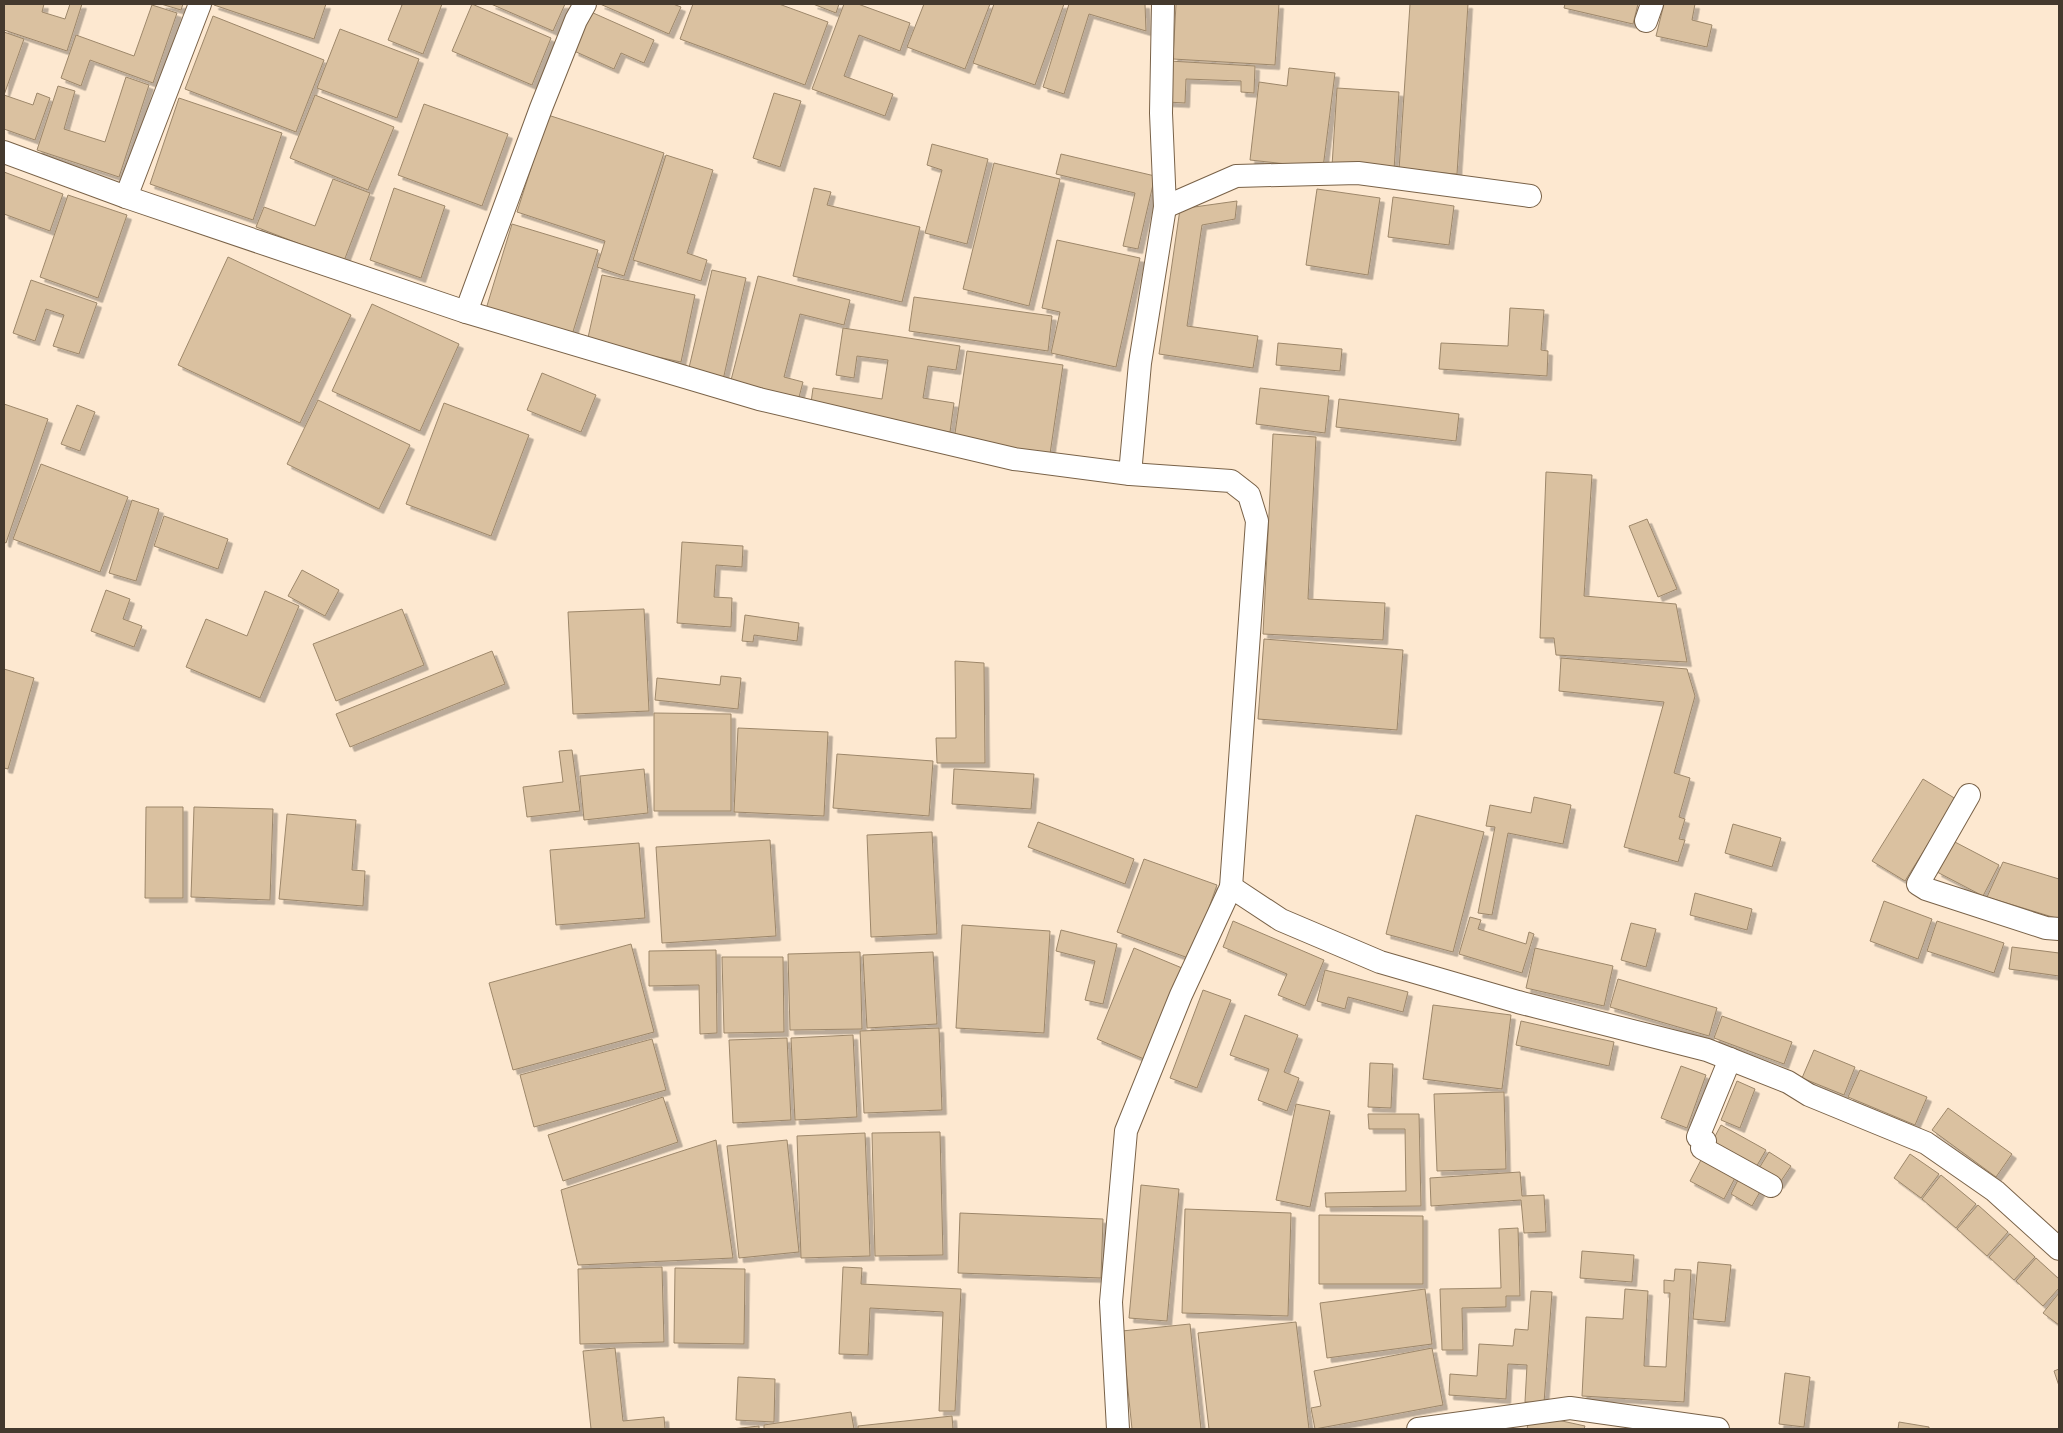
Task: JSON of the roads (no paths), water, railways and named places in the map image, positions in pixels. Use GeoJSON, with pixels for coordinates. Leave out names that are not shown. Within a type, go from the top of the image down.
{"type":"FeatureCollection","features":[{"type":"Feature","properties":{"kind":"street"},"geometry":{"type":"LineString","coordinates":[[126,197],[200,4]]}},
{"type":"Feature","properties":{"kind":"street"},"geometry":{"type":"LineString","coordinates":[[466,312],[541,108],[576,20],[585,4]]}},
{"type":"Feature","properties":{"kind":"street"},"geometry":{"type":"LineString","coordinates":[[1130,474],[1140,363],[1166,207],[1161,113],[1163,4]]}},
{"type":"Feature","properties":{"kind":"street"},"geometry":{"type":"LineString","coordinates":[[4,152],[126,197],[466,312],[759,399],[1014,459],[1130,474],[1231,481],[1249,495],[1257,521],[1231,887],[1181,996],[1126,1131],[1111,1302],[1118,1429]]}},
{"type":"Feature","properties":{"kind":"street"},"geometry":{"type":"LineString","coordinates":[[1166,207],[1236,176],[1358,173],[1530,196]]}},
{"type":"Feature","properties":{"kind":"street"},"geometry":{"type":"LineString","coordinates":[[1969,795],[1918,884],[1935,892],[2046,928],[2059,930]]}},
{"type":"Feature","properties":{"kind":"street"},"geometry":{"type":"LineString","coordinates":[[1231,887],[1280,920],[1380,962],[1518,1002],[1707,1050],[1788,1082],[1809,1096],[1926,1143],[1995,1191],[2059,1249]]}},
{"type":"Feature","properties":{"kind":"street"},"geometry":{"type":"LineString","coordinates":[[1730,1059],[1698,1137],[1705,1141],[1702,1148],[1771,1186]]}},
{"type":"Feature","properties":{"kind":"street"},"geometry":{"type":"LineString","coordinates":[[1418,1429],[1570,1408],[1718,1429]]}}]}
